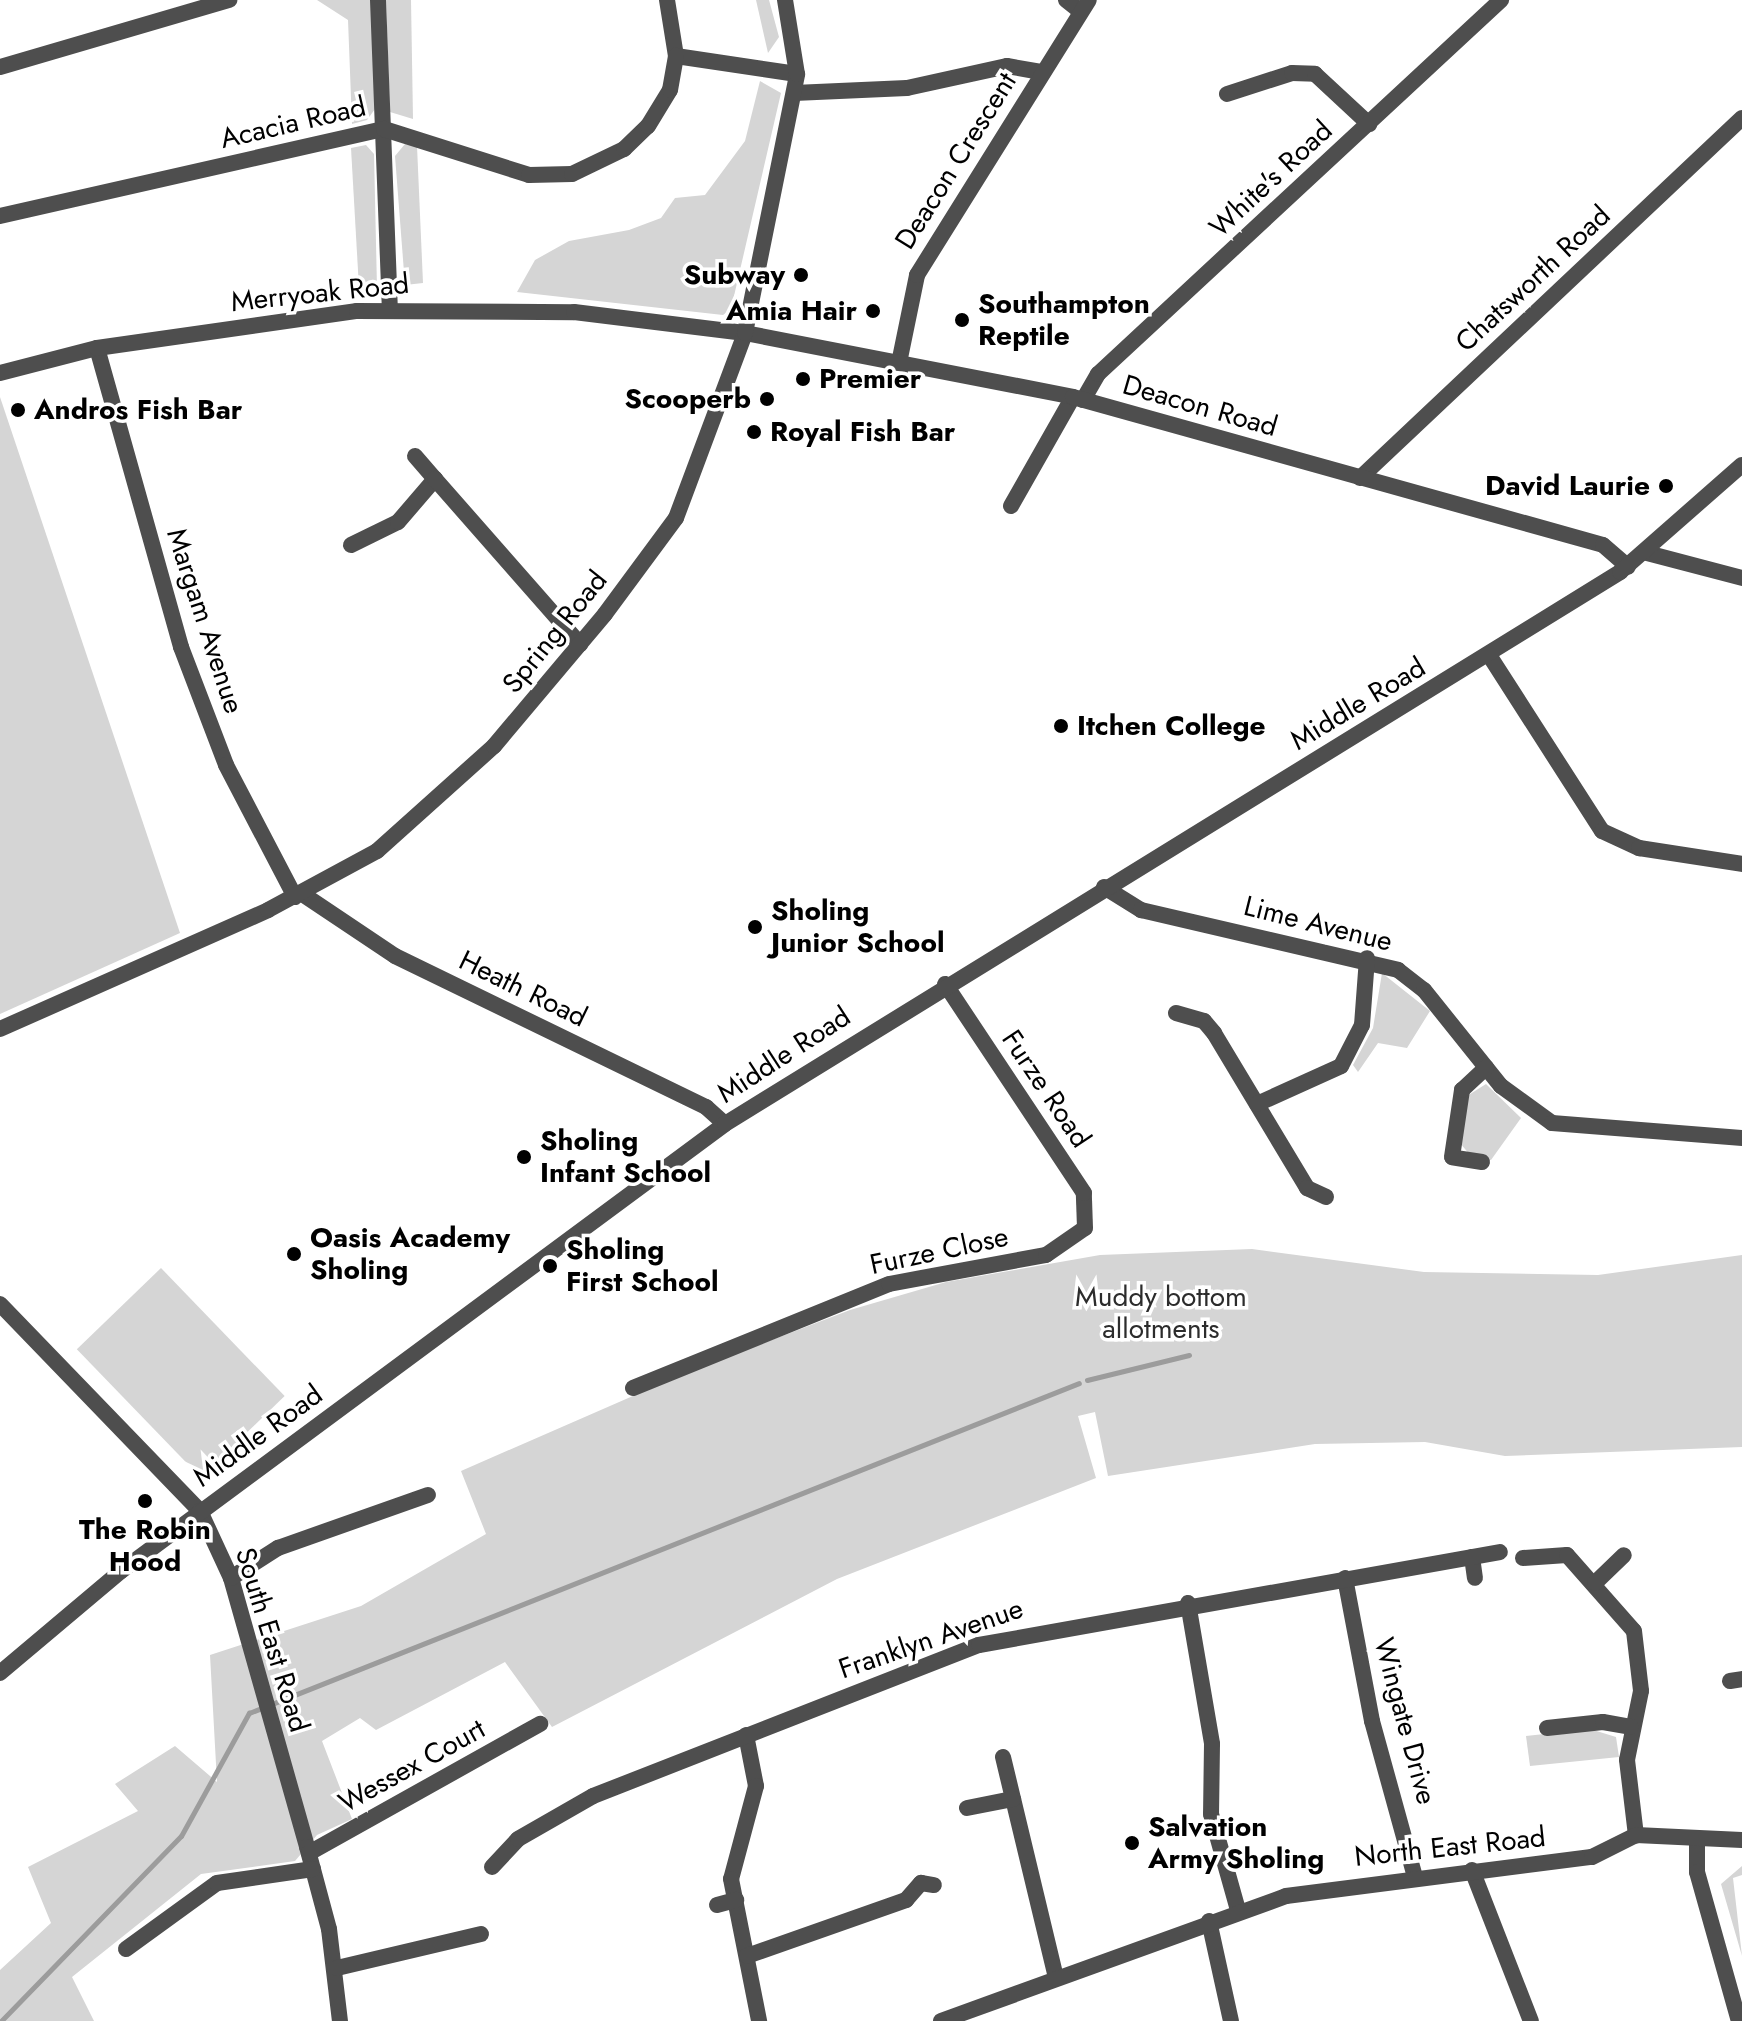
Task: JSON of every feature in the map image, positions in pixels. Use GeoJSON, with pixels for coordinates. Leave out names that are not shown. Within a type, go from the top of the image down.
{"type":"FeatureCollection","features":[{"type":"Feature","properties":{"kind":"street"},"geometry":{"type":"LineString","coordinates":[[0,67],[229,0]]}},
{"type":"Feature","properties":{"kind":"street"},"geometry":{"type":"LineString","coordinates":[[378,0],[390,307]]}},
{"type":"Feature","properties":{"kind":"street"},"geometry":{"type":"LineString","coordinates":[[667,0],[676,56],[797,74]]}},
{"type":"Feature","properties":{"kind":"street","name":"Spring Road"},"geometry":{"type":"LineString","coordinates":[[0,1029],[298,895],[418,820],[494,746],[580,644],[676,518],[745,333],[797,74],[785,0]]}},
{"type":"Feature","properties":{"kind":"street"},"geometry":{"type":"LineString","coordinates":[[1066,0],[1085,6]]}},
{"type":"Feature","properties":{"kind":"street","name":"White's Road"},"geometry":{"type":"LineString","coordinates":[[1011,506],[1078,399],[1098,374],[1501,0]]}},
{"type":"Feature","properties":{"kind":"street","name":"Deacon Crescent"},"geometry":{"type":"LineString","coordinates":[[899,363],[917,275],[1085,6]]}},
{"type":"Feature","properties":{"kind":"street","name":"Acacia Road"},"geometry":{"type":"LineString","coordinates":[[0,216],[384,129],[529,175],[572,174],[624,149],[648,126],[670,90],[676,56]]}},
{"type":"Feature","properties":{"kind":"street"},"geometry":{"type":"LineString","coordinates":[[794,93],[907,88],[1007,66],[1042,72]]}},
{"type":"Feature","properties":{"kind":"street"},"geometry":{"type":"LineString","coordinates":[[1227,94],[1292,73],[1315,74],[1369,124]]}},
{"type":"Feature","properties":{"kind":"street","name":"Chatsworth Road"},"geometry":{"type":"LineString","coordinates":[[1360,478],[1742,118]]}},
{"type":"Feature","properties":{"kind":"street","name":"Merryoak Road"},"geometry":{"type":"LineString","coordinates":[[0,373],[97,348],[390,307],[567,311],[745,333]]}},
{"type":"Feature","properties":{"kind":"street","name":"Deacon Road"},"geometry":{"type":"LineString","coordinates":[[745,333],[1078,399],[1603,545],[1628,567]]}},
{"type":"Feature","properties":{"kind":"street","name":"Margam Avenue"},"geometry":{"type":"LineString","coordinates":[[97,348],[181,647],[226,765],[298,895]]}},
{"type":"Feature","properties":{"kind":"street"},"geometry":{"type":"LineString","coordinates":[[415,456],[580,644]]}},
{"type":"Feature","properties":{"kind":"street","name":"Middle Road"},"geometry":{"type":"LineString","coordinates":[[0,1673],[200,1511],[725,1124],[945,984],[1489,655],[1628,567],[1742,465]]}},
{"type":"Feature","properties":{"kind":"street"},"geometry":{"type":"LineString","coordinates":[[351,545],[398,522],[435,479]]}},
{"type":"Feature","properties":{"kind":"street"},"geometry":{"type":"LineString","coordinates":[[1647,553],[1742,578]]}},
{"type":"Feature","properties":{"kind":"street"},"geometry":{"type":"LineString","coordinates":[[1489,655],[1602,831],[1639,848],[1742,864]]}},
{"type":"Feature","properties":{"kind":"street","name":"Lime Avenue"},"geometry":{"type":"LineString","coordinates":[[1104,887],[1141,910],[1367,958],[1424,990],[1486,1068],[1554,1123],[1742,1138]]}},
{"type":"Feature","properties":{"kind":"street","name":"Heath Road"},"geometry":{"type":"LineString","coordinates":[[298,895],[391,953],[706,1107],[725,1124]]}},
{"type":"Feature","properties":{"kind":"street"},"geometry":{"type":"LineString","coordinates":[[1257,1104],[1341,1066],[1362,1025],[1367,958]]}},
{"type":"Feature","properties":{"kind":"street","name":"Furze Road"},"geometry":{"type":"LineString","coordinates":[[945,984],[1084,1193],[1085,1228]]}},
{"type":"Feature","properties":{"kind":"street"},"geometry":{"type":"LineString","coordinates":[[1176,1013],[1204,1021],[1307,1188],[1326,1197]]}},
{"type":"Feature","properties":{"kind":"street"},"geometry":{"type":"LineString","coordinates":[[1482,1162],[1452,1157],[1462,1090],[1486,1068]]}},
{"type":"Feature","properties":{"kind":"street","name":"Furze Close"},"geometry":{"type":"LineString","coordinates":[[633,1388],[800,1317],[889,1284],[1046,1255],[1085,1228]]}},
{"type":"Feature","properties":{"kind":"street","name":"South East Road"},"geometry":{"type":"LineString","coordinates":[[0,1304],[200,1511],[231,1578],[311,1861],[337,1968],[340,2021]]}},
{"type":"Feature","properties":{"kind":"street"},"geometry":{"type":"LineString","coordinates":[[0,1328],[17,1321]]}},
{"type":"Feature","properties":{"kind":"street"},"geometry":{"type":"LineString","coordinates":[[231,1578],[278,1548],[428,1495]]}},
{"type":"Feature","properties":{"kind":"street","name":"Franklyn Avenue"},"geometry":{"type":"LineString","coordinates":[[492,1867],[505,1848],[579,1803],[979,1645],[1188,1603],[1500,1552]]}},
{"type":"Feature","properties":{"kind":"street"},"geometry":{"type":"LineString","coordinates":[[1523,1558],[1567,1555],[1595,1583],[1636,1640],[1641,1691],[1631,1727],[1636,1835],[1697,1842],[1742,1840]]}},
{"type":"Feature","properties":{"kind":"street"},"geometry":{"type":"LineString","coordinates":[[1595,1583],[1624,1555]]}},
{"type":"Feature","properties":{"kind":"street"},"geometry":{"type":"LineString","coordinates":[[1472,1557],[1475,1578]]}},
{"type":"Feature","properties":{"kind":"street","name":"Wingate Drive"},"geometry":{"type":"LineString","coordinates":[[1345,1578],[1372,1721],[1415,1877]]}},
{"type":"Feature","properties":{"kind":"street"},"geometry":{"type":"LineString","coordinates":[[1188,1603],[1212,1744],[1211,1814],[1238,1910]]}},
{"type":"Feature","properties":{"kind":"street"},"geometry":{"type":"LineString","coordinates":[[1547,1728],[1603,1722],[1631,1727]]}},
{"type":"Feature","properties":{"kind":"street","name":"Wessex Court"},"geometry":{"type":"LineString","coordinates":[[311,1861],[540,1724]]}},
{"type":"Feature","properties":{"kind":"street"},"geometry":{"type":"LineString","coordinates":[[746,1735],[756,1786],[732,1859],[736,1900],[759,2021]]}},
{"type":"Feature","properties":{"kind":"street"},"geometry":{"type":"LineString","coordinates":[[1003,1757],[1056,1978]]}},
{"type":"Feature","properties":{"kind":"street"},"geometry":{"type":"LineString","coordinates":[[967,1808],[1013,1799]]}},
{"type":"Feature","properties":{"kind":"street","name":"North East Road"},"geometry":{"type":"LineString","coordinates":[[941,2021],[1238,1910],[1315,1890],[1592,1857],[1636,1835]]}},
{"type":"Feature","properties":{"kind":"street"},"geometry":{"type":"LineString","coordinates":[[1697,1842],[1697,1872],[1739,2021]]}},
{"type":"Feature","properties":{"kind":"street"},"geometry":{"type":"LineString","coordinates":[[126,1949],[217,1883],[311,1861]]}},
{"type":"Feature","properties":{"kind":"street"},"geometry":{"type":"LineString","coordinates":[[1472,1870],[1531,2021]]}},
{"type":"Feature","properties":{"kind":"street"},"geometry":{"type":"LineString","coordinates":[[747,1956],[906,1900],[922,1879]]}},
{"type":"Feature","properties":{"kind":"street"},"geometry":{"type":"LineString","coordinates":[[717,1905],[736,1900]]}},
{"type":"Feature","properties":{"kind":"street"},"geometry":{"type":"LineString","coordinates":[[1209,1921],[1231,2021]]}},
{"type":"Feature","properties":{"kind":"street"},"geometry":{"type":"LineString","coordinates":[[337,1968],[481,1934]]}},
{"type":"Feature","properties":{"kind":"green space"},"geometry":{"type":"Polygon","coordinates":[[[317,0],[372,0],[375,109],[367,120],[352,124],[348,20],[317,0]]]}},
{"type":"Feature","properties":{"kind":"green space"},"geometry":{"type":"Polygon","coordinates":[[[386,0],[411,0],[413,119],[390,112],[386,0]]]}},
{"type":"Feature","properties":{"kind":"green space"},"geometry":{"type":"Polygon","coordinates":[[[756,0],[769,0],[779,37],[768,53],[756,0]]]}},
{"type":"Feature","properties":{"kind":"green space"},"geometry":{"type":"Polygon","coordinates":[[[760,81],[781,93],[731,309],[723,315],[517,292],[535,260],[569,241],[629,230],[661,218],[675,198],[705,195],[745,141],[760,81]]]}},
{"type":"Feature","properties":{"kind":"green space"},"geometry":{"type":"Polygon","coordinates":[[[405,144],[417,146],[423,283],[405,285],[395,156],[405,144]]]}},
{"type":"Feature","properties":{"kind":"green space"},"geometry":{"type":"Polygon","coordinates":[[[366,145],[374,154],[377,288],[359,288],[351,148],[366,145]]]}},
{"type":"Feature","properties":{"kind":"green space"},"geometry":{"type":"Polygon","coordinates":[[[0,397],[180,933],[0,1014],[0,397]]]}},
{"type":"Feature","properties":{"kind":"green space"},"geometry":{"type":"Polygon","coordinates":[[[1382,973],[1430,1011],[1407,1048],[1378,1043],[1358,1072],[1353,1065],[1373,1028],[1382,973]]]}},
{"type":"Feature","properties":{"kind":"green space"},"geometry":{"type":"Polygon","coordinates":[[[1486,1084],[1521,1118],[1491,1160],[1470,1155],[1460,1143],[1467,1096],[1486,1084]]]}},
{"type":"Feature","properties":{"kind":"green space","name":"Muddy bottom allotments"},"geometry":{"type":"Polygon","coordinates":[[[1252,1249],[1424,1272],[1598,1275],[1742,1255],[1742,1447],[1505,1456],[1425,1442],[1315,1444],[1108,1476],[1095,1412],[1078,1416],[1096,1478],[837,1579],[552,1727],[505,1662],[376,1730],[360,1718],[322,1741],[352,1819],[317,1835],[295,1861],[201,1874],[72,1977],[94,2021],[0,2021],[0,1970],[51,1923],[28,1867],[138,1811],[115,1784],[175,1746],[217,1782],[210,1655],[361,1606],[486,1534],[461,1471],[681,1375],[850,1310],[946,1282],[1100,1255],[1252,1249]]]}},
{"type":"Feature","properties":{"kind":"green space"},"geometry":{"type":"Polygon","coordinates":[[[161,1268],[285,1396],[200,1477],[77,1349],[161,1268]]]}},
{"type":"Feature","properties":{"kind":"green space"},"geometry":{"type":"Polygon","coordinates":[[[1590,1729],[1616,1737],[1619,1757],[1530,1766],[1526,1736],[1590,1729]]]}},
{"type":"Feature","properties":{"kind":"green space"},"geometry":{"type":"Polygon","coordinates":[[[1742,1866],[1742,1875],[1733,1878],[1742,1956],[1721,1884],[1742,1866]]]}},
{"type":"Feature","properties":{"kind":"waterway"},"geometry":{"type":"LineString","coordinates":[[1087,1380],[1189,1355]]}},
{"type":"Feature","properties":{"kind":"waterway"},"geometry":{"type":"LineString","coordinates":[[1,2021],[181,1836],[249,1713],[1079,1383]]}},
{"type":"Feature","properties":{"kind":"place","name":"Subway"},"geometry":{"type":"Point","coordinates":[801,275]}},
{"type":"Feature","properties":{"kind":"place","name":"Amia Hair"},"geometry":{"type":"Point","coordinates":[873,311]}},
{"type":"Feature","properties":{"kind":"place","name":"Southampton Reptile"},"geometry":{"type":"Point","coordinates":[962,320]}},
{"type":"Feature","properties":{"kind":"place","name":"Premier"},"geometry":{"type":"Point","coordinates":[803,379]}},
{"type":"Feature","properties":{"kind":"place","name":"Scooperb"},"geometry":{"type":"Point","coordinates":[767,399]}},
{"type":"Feature","properties":{"kind":"place","name":"Andros Fish Bar"},"geometry":{"type":"Point","coordinates":[18,410]}},
{"type":"Feature","properties":{"kind":"place","name":"Royal Fish Bar"},"geometry":{"type":"Point","coordinates":[754,432]}},
{"type":"Feature","properties":{"kind":"place","name":"David Laurie"},"geometry":{"type":"Point","coordinates":[1666,486]}},
{"type":"Feature","properties":{"kind":"place","name":"Itchen College"},"geometry":{"type":"Point","coordinates":[1061,726]}},
{"type":"Feature","properties":{"kind":"place","name":"Sholing Junior School"},"geometry":{"type":"Point","coordinates":[755,927]}},
{"type":"Feature","properties":{"kind":"place","name":"Sholing Infant School"},"geometry":{"type":"Point","coordinates":[524,1157]}},
{"type":"Feature","properties":{"kind":"place","name":"Oasis Academy Sholing"},"geometry":{"type":"Point","coordinates":[294,1254]}},
{"type":"Feature","properties":{"kind":"place","name":"Sholing First School"},"geometry":{"type":"Point","coordinates":[550,1266]}},
{"type":"Feature","properties":{"kind":"place","name":"The Robin Hood"},"geometry":{"type":"Point","coordinates":[145,1501]}},
{"type":"Feature","properties":{"kind":"place","name":"Salvation Army Sholing"},"geometry":{"type":"Point","coordinates":[1132,1843]}}]}
